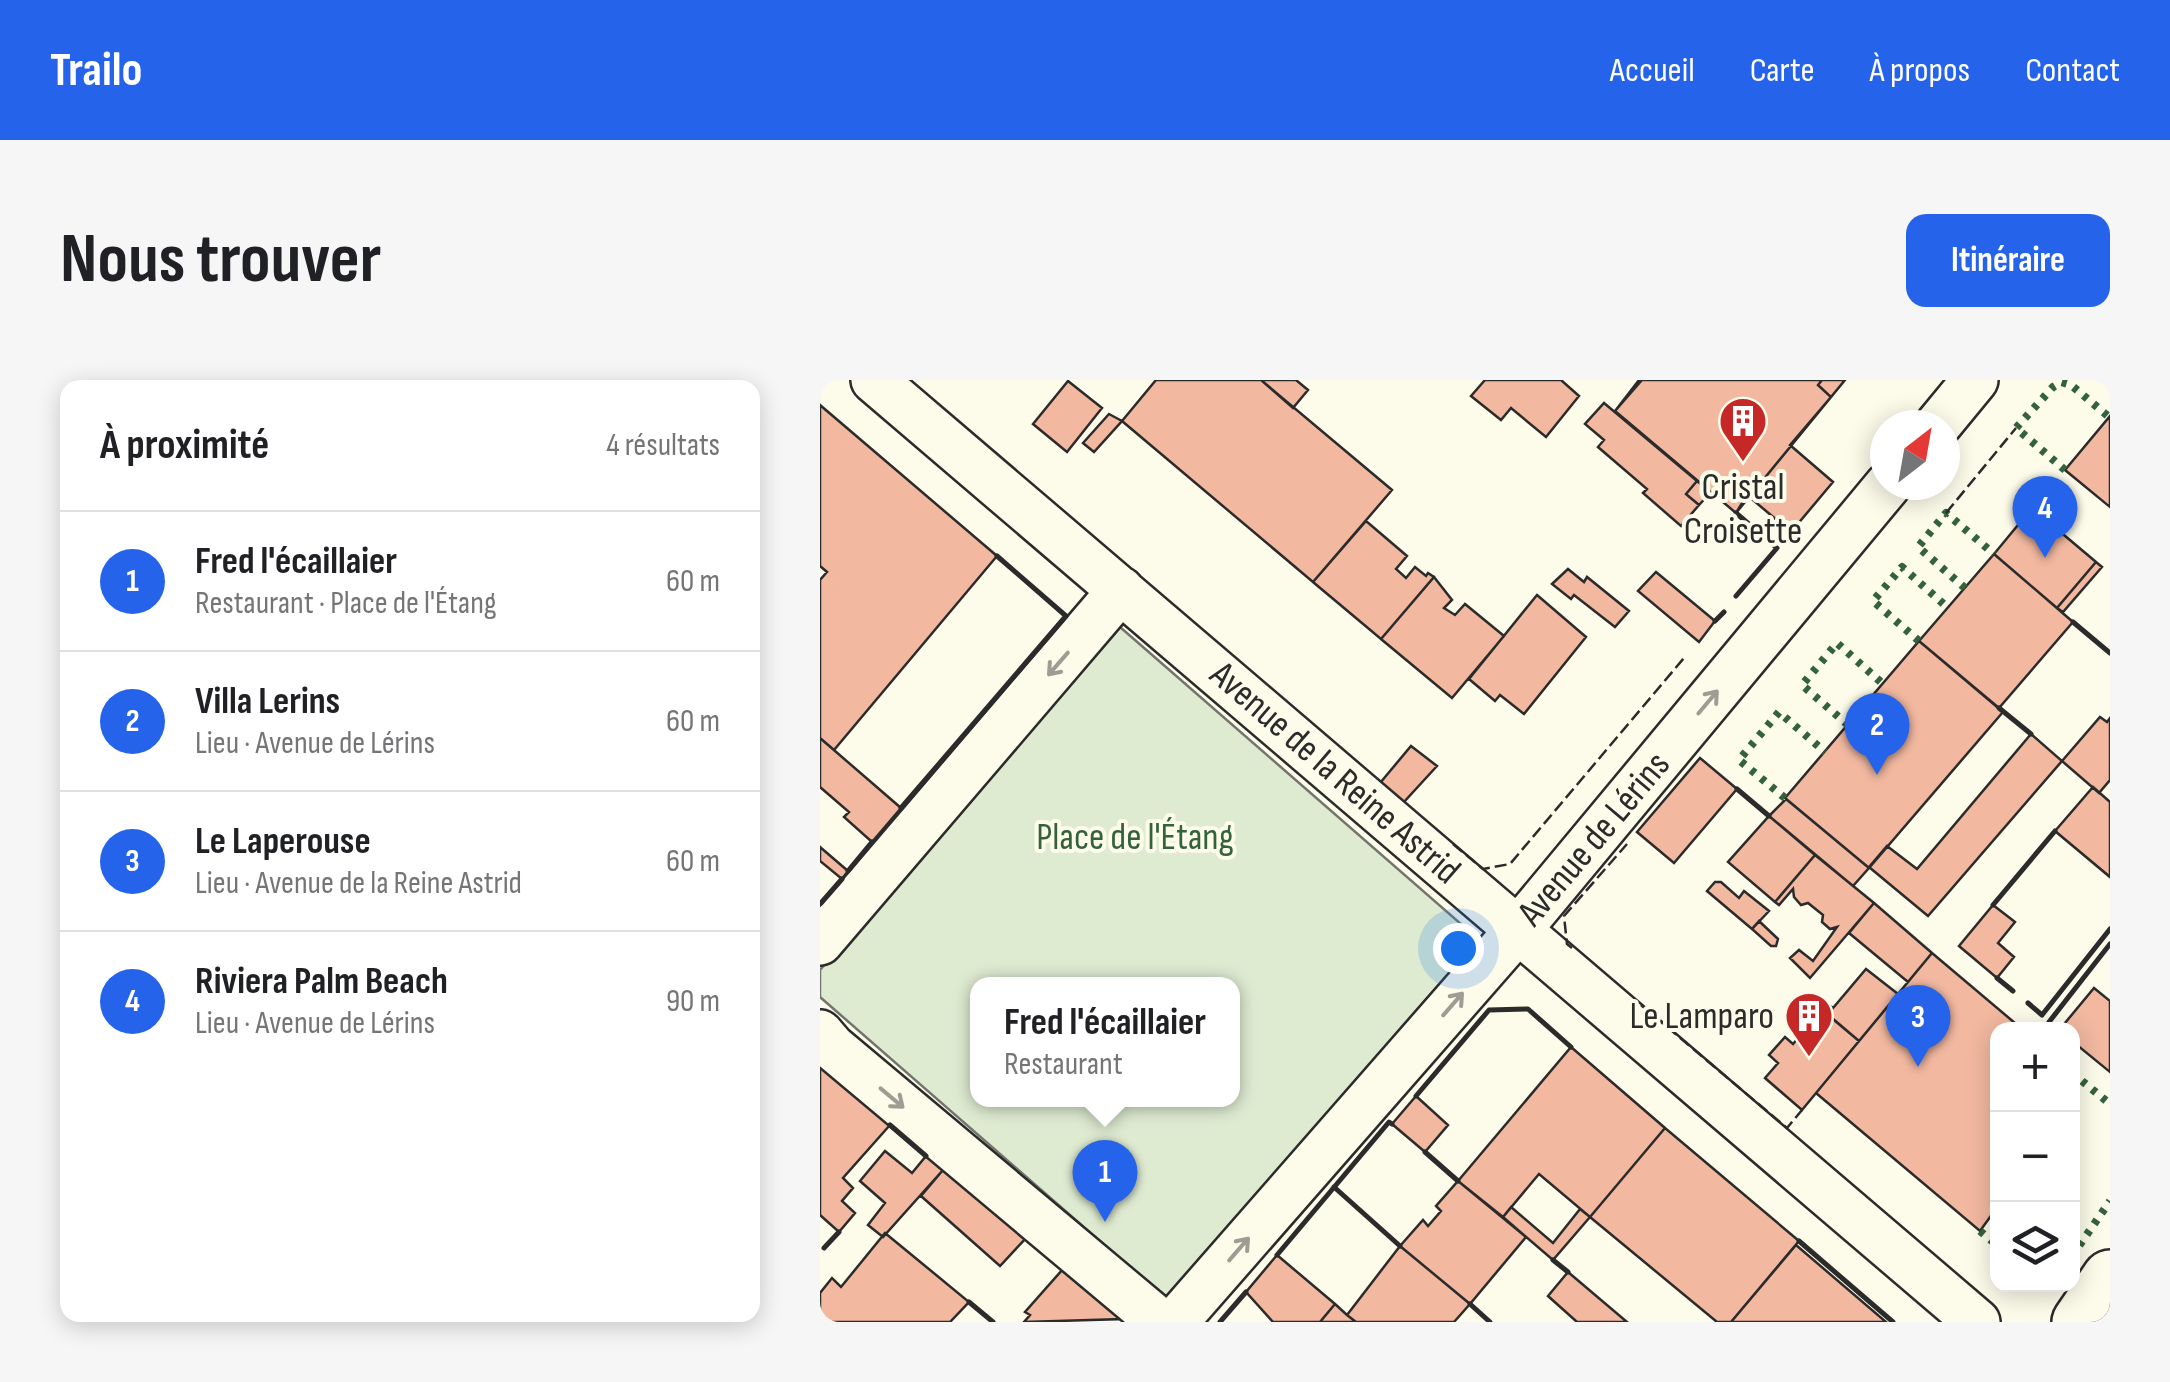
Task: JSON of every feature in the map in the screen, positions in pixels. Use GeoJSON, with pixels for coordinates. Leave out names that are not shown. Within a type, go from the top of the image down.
{"type":"FeatureCollection","features":[{"type":"Feature","properties":{"kind":"street","name":"Avenue de la Reine Astrid"},"geometry":{"type":"LineString","coordinates":[[874,380],[1977,1322]]}},
{"type":"Feature","properties":{"kind":"street"},"geometry":{"type":"LineString","coordinates":[[1951,410],[1976,380]]}},
{"type":"Feature","properties":{"kind":"street","name":"Avenue de Lérins"},"geometry":{"type":"LineString","coordinates":[[1175,1322],[1518,930],[1876,500]]}},
{"type":"Feature","properties":{"kind":"street"},"geometry":{"type":"LineString","coordinates":[[820,942],[1121,590]]}},
{"type":"Feature","properties":{"kind":"street"},"geometry":{"type":"LineString","coordinates":[[820,1033],[832,1048],[1160,1322]]}},
{"type":"Feature","properties":{"kind":"street"},"geometry":{"type":"LineString","coordinates":[[2080,1322],[2110,1278]]}},
{"type":"Feature","properties":{"kind":"green space","name":"Place de l'Étang"},"geometry":{"type":"Polygon","coordinates":[[[1120,627],[1484,944],[1171,1303],[820,997],[820,970],[1120,627]]]}},
{"type":"Feature","properties":{"kind":"building"},"geometry":{"type":"Polygon","coordinates":[[[1156,380],[1261,380],[1392,490],[1313,582],[1122,421],[1156,380]]]}},
{"type":"Feature","properties":{"kind":"building"},"geometry":{"type":"Polygon","coordinates":[[[1261,380],[1296,380],[1308,390],[1293,408],[1261,380]]]}},
{"type":"Feature","properties":{"kind":"building"},"geometry":{"type":"Polygon","coordinates":[[[1485,380],[1561,380],[1579,396],[1546,437],[1511,408],[1501,420],[1471,396],[1485,380]]]}},
{"type":"Feature","properties":{"kind":"building","name":"Cristal Croisette"},"geometry":{"type":"Polygon","coordinates":[[[1639,380],[1822,380],[1818,385],[1831,397],[1790,445],[1833,482],[1791,532],[1747,495],[1736,513],[1615,411],[1639,380]]]}},
{"type":"Feature","properties":{"kind":"building","name":"Cristal Croisette"},"geometry":{"type":"Polygon","coordinates":[[[1642,380],[1845,380],[1736,513],[1615,411],[1642,380]]]}},
{"type":"Feature","properties":{"kind":"building"},"geometry":{"type":"Polygon","coordinates":[[[1068,381],[1102,408],[1067,452],[1033,424],[1068,381]]]}},
{"type":"Feature","properties":{"kind":"building"},"geometry":{"type":"Polygon","coordinates":[[[1604,403],[1697,481],[1686,494],[1699,505],[1681,526],[1643,493],[1647,489],[1598,447],[1604,440],[1585,424],[1604,403]]]}},
{"type":"Feature","properties":{"kind":"building"},"geometry":{"type":"Polygon","coordinates":[[[820,405],[997,556],[834,750],[820,738],[820,580],[827,572],[820,566],[820,405]]]}},
{"type":"Feature","properties":{"kind":"building"},"geometry":{"type":"Polygon","coordinates":[[[1109,414],[1122,421],[1094,452],[1083,443],[1109,414]]]}},
{"type":"Feature","properties":{"kind":"building"},"geometry":{"type":"Polygon","coordinates":[[[2110,416],[2110,507],[2065,470],[2110,416]]]}},
{"type":"Feature","properties":{"kind":"building"},"geometry":{"type":"Polygon","coordinates":[[[1697,481],[1711,492],[1699,505],[1686,494],[1697,481]]]}},
{"type":"Feature","properties":{"kind":"building"},"geometry":{"type":"Polygon","coordinates":[[[2032,508],[2096,562],[2057,608],[1994,554],[2032,508]]]}},
{"type":"Feature","properties":{"kind":"building"},"geometry":{"type":"Polygon","coordinates":[[[1366,521],[1407,556],[1396,569],[1406,578],[1415,567],[1434,577],[1381,639],[1313,582],[1366,521]]]}},
{"type":"Feature","properties":{"kind":"building"},"geometry":{"type":"Polygon","coordinates":[[[1994,554],[2073,622],[1999,708],[1919,641],[1994,554]]]}},
{"type":"Feature","properties":{"kind":"building"},"geometry":{"type":"Polygon","coordinates":[[[2096,562],[2102,567],[2063,612],[2057,608],[2096,562]]]}},
{"type":"Feature","properties":{"kind":"building"},"geometry":{"type":"Polygon","coordinates":[[[1568,569],[1584,582],[1587,577],[1629,611],[1615,627],[1574,595],[1571,599],[1552,584],[1568,569]]]}},
{"type":"Feature","properties":{"kind":"building"},"geometry":{"type":"Polygon","coordinates":[[[1656,572],[1715,621],[1699,642],[1638,591],[1656,572]]]}},
{"type":"Feature","properties":{"kind":"building"},"geometry":{"type":"Polygon","coordinates":[[[1434,577],[1452,600],[1444,608],[1455,615],[1465,604],[1504,636],[1452,698],[1381,639],[1434,577]]]}},
{"type":"Feature","properties":{"kind":"building"},"geometry":{"type":"Polygon","coordinates":[[[1537,595],[1586,637],[1524,714],[1500,695],[1495,701],[1469,679],[1537,595]]]}},
{"type":"Feature","properties":{"kind":"building"},"geometry":{"type":"Polygon","coordinates":[[[1919,641],[2003,712],[1869,868],[1785,798],[1919,641]]]}},
{"type":"Feature","properties":{"kind":"building"},"geometry":{"type":"Polygon","coordinates":[[[2100,717],[2107,722],[2110,718],[2110,780],[2099,793],[2062,761],[2100,717]]]}},
{"type":"Feature","properties":{"kind":"building"},"geometry":{"type":"Polygon","coordinates":[[[2031,734],[2062,761],[1928,916],[1869,867],[1887,846],[1917,869],[2031,734]]]}},
{"type":"Feature","properties":{"kind":"building"},"geometry":{"type":"Polygon","coordinates":[[[820,738],[901,808],[872,842],[844,817],[849,812],[820,787],[820,738]]]}},
{"type":"Feature","properties":{"kind":"building"},"geometry":{"type":"Polygon","coordinates":[[[1411,746],[1437,766],[1403,803],[1380,783],[1411,746]]]}},
{"type":"Feature","properties":{"kind":"building"},"geometry":{"type":"Polygon","coordinates":[[[1700,758],[1737,789],[1674,863],[1637,832],[1700,758]]]}},
{"type":"Feature","properties":{"kind":"building"},"geometry":{"type":"Polygon","coordinates":[[[2093,787],[2110,802],[2110,877],[2055,831],[2093,787]]]}},
{"type":"Feature","properties":{"kind":"building"},"geometry":{"type":"Polygon","coordinates":[[[1786,799],[1869,868],[1853,886],[1769,816],[1786,799]]]}},
{"type":"Feature","properties":{"kind":"building"},"geometry":{"type":"Polygon","coordinates":[[[1769,816],[1815,855],[1775,902],[1728,862],[1769,816]]]}},
{"type":"Feature","properties":{"kind":"building"},"geometry":{"type":"Polygon","coordinates":[[[820,847],[848,871],[842,879],[820,861],[820,847]]]}},
{"type":"Feature","properties":{"kind":"building"},"geometry":{"type":"Polygon","coordinates":[[[1815,855],[1874,903],[1810,978],[1790,958],[1799,950],[1813,961],[1837,927],[1830,929],[1822,922],[1823,915],[1808,903],[1801,905],[1793,889],[1779,905],[1775,902],[1815,855]]]}},
{"type":"Feature","properties":{"kind":"building"},"geometry":{"type":"Polygon","coordinates":[[[1715,882],[1721,882],[1739,898],[1744,891],[1769,911],[1752,929],[1707,891],[1715,882]]]}},
{"type":"Feature","properties":{"kind":"building"},"geometry":{"type":"Polygon","coordinates":[[[1874,903],[1932,953],[1908,982],[1849,933],[1874,903]]]}},
{"type":"Feature","properties":{"kind":"building"},"geometry":{"type":"Polygon","coordinates":[[[1993,905],[2015,922],[1998,943],[2014,957],[1997,978],[1959,946],[1993,905]]]}},
{"type":"Feature","properties":{"kind":"building"},"geometry":{"type":"Polygon","coordinates":[[[1759,921],[1778,939],[1776,946],[1752,929],[1759,921]]]}},
{"type":"Feature","properties":{"kind":"building"},"geometry":{"type":"Polygon","coordinates":[[[1932,953],[2014,1022],[1990,1022],[1990,1217],[1980,1231],[1816,1093],[1932,953]]]}},
{"type":"Feature","properties":{"kind":"building"},"geometry":{"type":"Polygon","coordinates":[[[1866,969],[1898,994],[1859,1041],[1818,1006],[1824,1001],[1833,1008],[1866,969]]]}},
{"type":"Feature","properties":{"kind":"building"},"geometry":{"type":"Polygon","coordinates":[[[2094,988],[2110,1001],[2110,1072],[2080,1048],[2080,1022],[2066,1022],[2094,988]]]}},
{"type":"Feature","properties":{"kind":"building","name":"Le Lamparo"},"geometry":{"type":"Polygon","coordinates":[[[1816,1005],[1859,1041],[1802,1110],[1765,1078],[1778,1063],[1769,1055],[1785,1037],[1793,1044],[1805,1030],[1799,1024],[1816,1005]]]}},
{"type":"Feature","properties":{"kind":"building"},"geometry":{"type":"Polygon","coordinates":[[[1571,1047],[1665,1128],[1590,1217],[1539,1174],[1503,1217],[1458,1181],[1571,1047]]]}},
{"type":"Feature","properties":{"kind":"building"},"geometry":{"type":"Polygon","coordinates":[[[820,1066],[890,1125],[843,1178],[853,1188],[842,1201],[855,1213],[839,1232],[820,1215],[820,1066]]]}},
{"type":"Feature","properties":{"kind":"building"},"geometry":{"type":"Polygon","coordinates":[[[1416,1096],[1448,1125],[1425,1152],[1392,1124],[1416,1096]]]}},
{"type":"Feature","properties":{"kind":"building"},"geometry":{"type":"Polygon","coordinates":[[[1665,1128],[1799,1241],[1731,1322],[1717,1322],[1590,1217],[1665,1128]]]}},
{"type":"Feature","properties":{"kind":"building"},"geometry":{"type":"Polygon","coordinates":[[[885,1151],[912,1173],[926,1156],[943,1170],[883,1237],[868,1225],[885,1203],[860,1181],[885,1151]]]}},
{"type":"Feature","properties":{"kind":"building"},"geometry":{"type":"Polygon","coordinates":[[[943,1170],[1026,1238],[1000,1266],[921,1196],[943,1170]]]}},
{"type":"Feature","properties":{"kind":"building"},"geometry":{"type":"Polygon","coordinates":[[[1458,1181],[1526,1237],[1470,1304],[1400,1246],[1423,1220],[1428,1226],[1441,1211],[1436,1206],[1458,1181]]]}},
{"type":"Feature","properties":{"kind":"building"},"geometry":{"type":"Polygon","coordinates":[[[1511,1207],[1553,1243],[1580,1209],[1590,1217],[1553,1260],[1503,1217],[1511,1207]]]}},
{"type":"Feature","properties":{"kind":"building"},"geometry":{"type":"Polygon","coordinates":[[[885,1233],[969,1302],[950,1322],[820,1322],[820,1293],[832,1278],[841,1287],[885,1233]]]}},
{"type":"Feature","properties":{"kind":"building"},"geometry":{"type":"Polygon","coordinates":[[[1796,1245],[1886,1322],[1731,1322],[1796,1245]]]}},
{"type":"Feature","properties":{"kind":"building"},"geometry":{"type":"Polygon","coordinates":[[[1400,1246],[1470,1304],[1454,1322],[1356,1322],[1347,1315],[1400,1246]]]}},
{"type":"Feature","properties":{"kind":"building"},"geometry":{"type":"Polygon","coordinates":[[[1277,1255],[1335,1304],[1320,1322],[1273,1322],[1246,1292],[1277,1255]]]}},
{"type":"Feature","properties":{"kind":"building"},"geometry":{"type":"Polygon","coordinates":[[[1063,1269],[1123,1319],[1024,1322],[1030,1315],[1025,1312],[1063,1269]]]}},
{"type":"Feature","properties":{"kind":"building"},"geometry":{"type":"Polygon","coordinates":[[[1568,1272],[1627,1322],[1577,1322],[1548,1296],[1568,1272]]]}},
{"type":"Feature","properties":{"kind":"building"},"geometry":{"type":"Polygon","coordinates":[[[1335,1304],[1347,1315],[1356,1322],[1320,1322],[1335,1304]]]}},
{"type":"Feature","properties":{"kind":"hedge"},"geometry":{"type":"LineString","coordinates":[[2065,470],[2016,428],[2061,382],[2071,385],[2109,417]]}},
{"type":"Feature","properties":{"kind":"hedge"},"geometry":{"type":"LineString","coordinates":[[1965,588],[1918,547],[1946,513],[1994,554]]}},
{"type":"Feature","properties":{"kind":"hedge"},"geometry":{"type":"LineString","coordinates":[[1919,641],[1873,601],[1902,567],[1948,608]]}},
{"type":"Feature","properties":{"kind":"hedge"},"geometry":{"type":"LineString","coordinates":[[1848,725],[1802,685],[1837,643],[1883,684]]}},
{"type":"Feature","properties":{"kind":"hedge"},"geometry":{"type":"LineString","coordinates":[[1785,798],[1739,760],[1779,712],[1825,752]]}},
{"type":"Feature","properties":{"kind":"hedge"},"geometry":{"type":"LineString","coordinates":[[2082,1081],[2110,1104]]}},
{"type":"Feature","properties":{"kind":"hedge"},"geometry":{"type":"LineString","coordinates":[[2080,1244],[2110,1201]]}},
{"type":"Feature","properties":{"kind":"hedge"},"geometry":{"type":"LineString","coordinates":[[1980,1231],[1990,1239]]}},
{"type":"Feature","properties":{"kind":"fence"},"geometry":{"type":"LineString","coordinates":[[1946,513],[2016,428]]}},
{"type":"Feature","properties":{"kind":"fence"},"geometry":{"type":"LineString","coordinates":[[1453,844],[1483,869],[1510,864],[1684,658]]}},
{"type":"Feature","properties":{"kind":"fence"},"geometry":{"type":"LineString","coordinates":[[1572,948],[1567,944],[1564,916],[1627,844]]}},
{"type":"Feature","properties":{"kind":"fence"},"geometry":{"type":"LineString","coordinates":[[1641,1005],[1787,1128],[1802,1110]]}},
{"type":"Feature","properties":{"kind":"wall"},"geometry":{"type":"LineString","coordinates":[[1736,513],[1777,548],[1736,596]]}},
{"type":"Feature","properties":{"kind":"wall"},"geometry":{"type":"LineString","coordinates":[[901,808],[1066,616],[997,556]]}},
{"type":"Feature","properties":{"kind":"wall"},"geometry":{"type":"LineString","coordinates":[[1715,621],[1724,612]]}},
{"type":"Feature","properties":{"kind":"wall"},"geometry":{"type":"LineString","coordinates":[[2073,622],[2110,653]]}},
{"type":"Feature","properties":{"kind":"wall"},"geometry":{"type":"LineString","coordinates":[[1999,708],[2031,734]]}},
{"type":"Feature","properties":{"kind":"wall"},"geometry":{"type":"LineString","coordinates":[[1737,789],[1769,816]]}},
{"type":"Feature","properties":{"kind":"wall"},"geometry":{"type":"LineString","coordinates":[[1993,905],[2055,831]]}},
{"type":"Feature","properties":{"kind":"wall"},"geometry":{"type":"LineString","coordinates":[[848,871],[872,842]]}},
{"type":"Feature","properties":{"kind":"wall"},"geometry":{"type":"LineString","coordinates":[[821,903],[842,879]]}},
{"type":"Feature","properties":{"kind":"wall"},"geometry":{"type":"LineString","coordinates":[[2028,1003],[2042,1015],[2110,929]]}},
{"type":"Feature","properties":{"kind":"wall"},"geometry":{"type":"LineString","coordinates":[[2049,1022],[2110,944]]}},
{"type":"Feature","properties":{"kind":"wall"},"geometry":{"type":"LineString","coordinates":[[1997,978],[2013,991]]}},
{"type":"Feature","properties":{"kind":"wall"},"geometry":{"type":"LineString","coordinates":[[1416,1096],[1489,1010],[1528,1009],[1571,1047]]}},
{"type":"Feature","properties":{"kind":"wall"},"geometry":{"type":"LineString","coordinates":[[1277,1255],[1389,1122],[1392,1124]]}},
{"type":"Feature","properties":{"kind":"wall"},"geometry":{"type":"LineString","coordinates":[[890,1125],[926,1156]]}},
{"type":"Feature","properties":{"kind":"wall"},"geometry":{"type":"LineString","coordinates":[[1425,1152],[1458,1181]]}},
{"type":"Feature","properties":{"kind":"wall"},"geometry":{"type":"LineString","coordinates":[[1334,1187],[1400,1246]]}},
{"type":"Feature","properties":{"kind":"wall"},"geometry":{"type":"LineString","coordinates":[[824,1248],[839,1232]]}},
{"type":"Feature","properties":{"kind":"wall"},"geometry":{"type":"LineString","coordinates":[[1799,1241],[1893,1322]]}},
{"type":"Feature","properties":{"kind":"wall"},"geometry":{"type":"LineString","coordinates":[[1553,1260],[1568,1272]]}},
{"type":"Feature","properties":{"kind":"wall"},"geometry":{"type":"LineString","coordinates":[[1220,1322],[1246,1292]]}},
{"type":"Feature","properties":{"kind":"wall"},"geometry":{"type":"LineString","coordinates":[[969,1302],[993,1322]]}},
{"type":"Feature","properties":{"kind":"wall"},"geometry":{"type":"LineString","coordinates":[[1470,1304],[1490,1322]]}},
{"type":"Feature","properties":{"kind":"place","name":"Cristal Croisette"},"geometry":{"type":"Point","coordinates":[1743,464]}},
{"type":"Feature","properties":{"kind":"place","name":"Riviera Palm Beach"},"geometry":{"type":"Point","coordinates":[2045,558]}},
{"type":"Feature","properties":{"kind":"place","name":"Villa Lerins"},"geometry":{"type":"Point","coordinates":[1877,775]}},
{"type":"Feature","properties":{"kind":"place","name":"Le Lamparo"},"geometry":{"type":"Point","coordinates":[1809,1058]}},
{"type":"Feature","properties":{"kind":"place","name":"Le Laperouse"},"geometry":{"type":"Point","coordinates":[1918,1067]}},
{"type":"Feature","properties":{"kind":"place","name":"Fred l'écaillaier"},"geometry":{"type":"Point","coordinates":[1105,1222]}}]}
